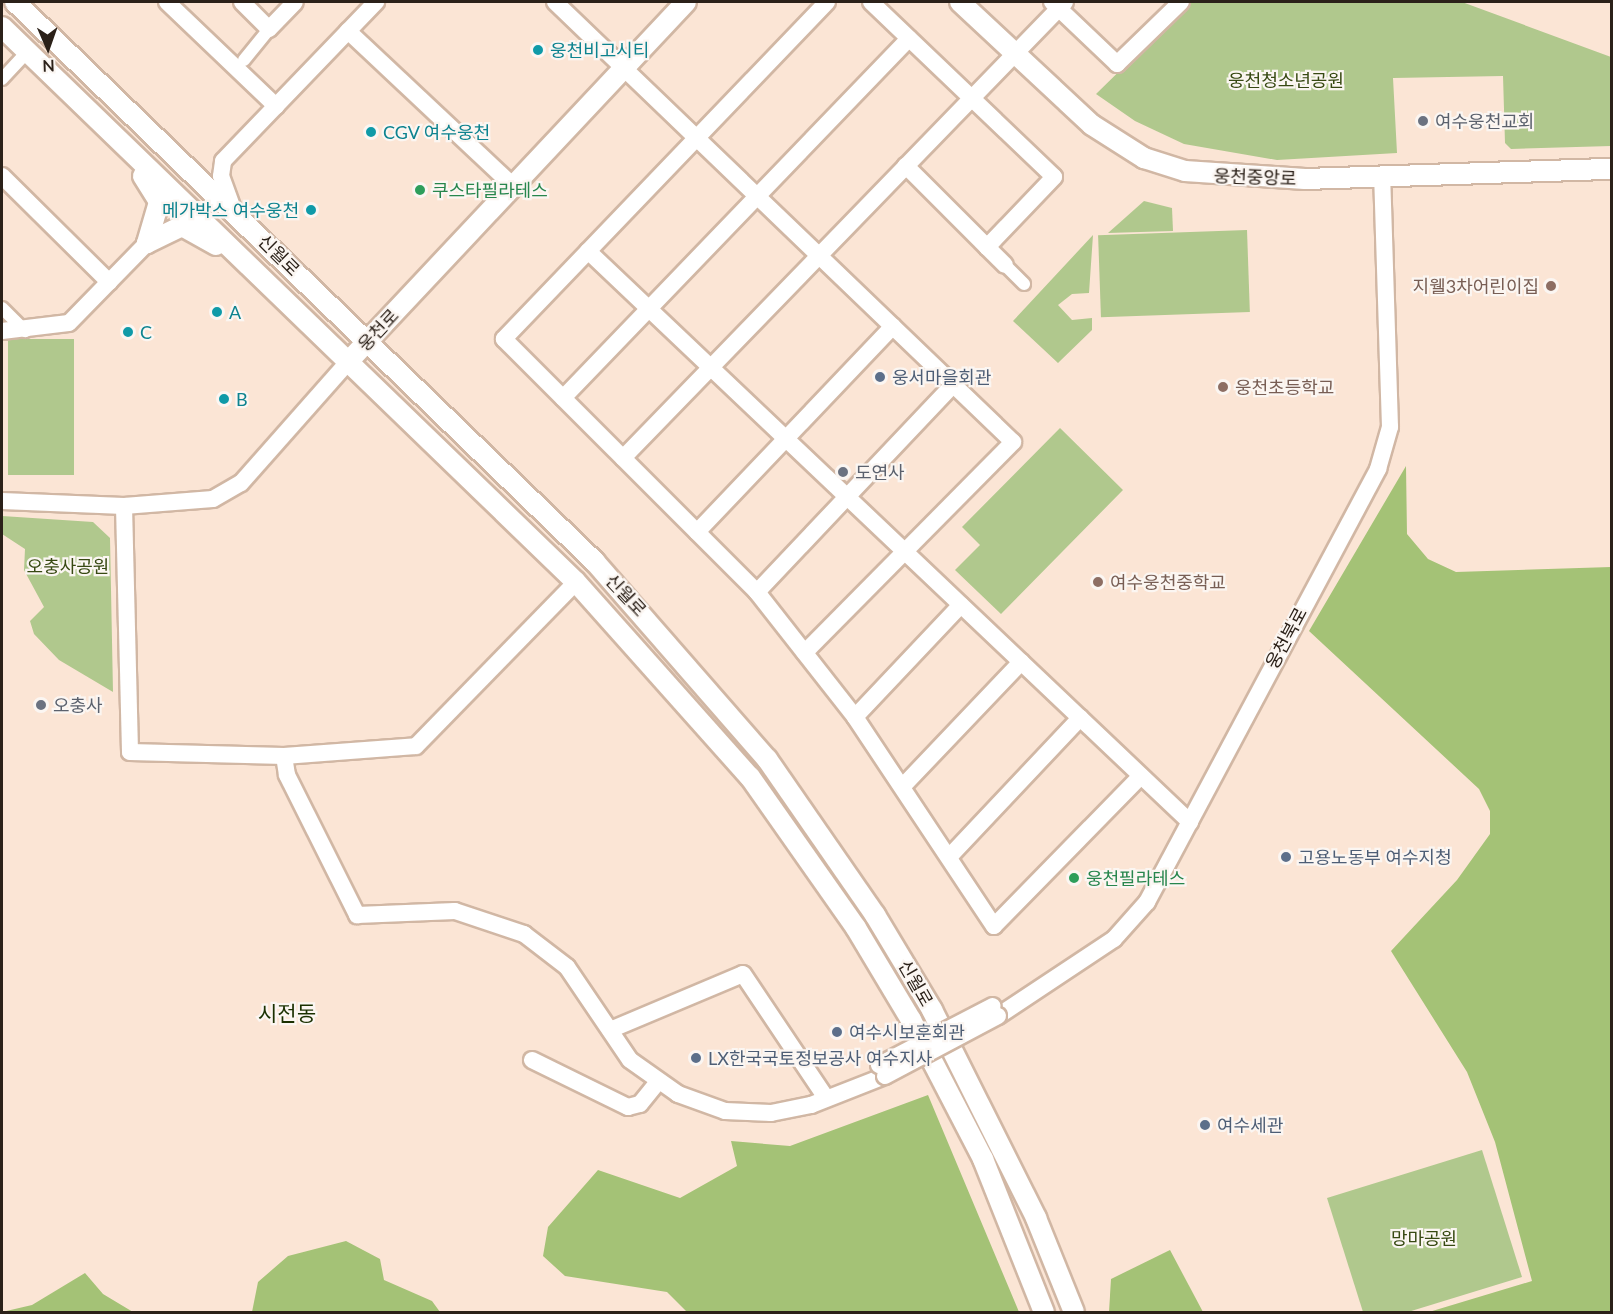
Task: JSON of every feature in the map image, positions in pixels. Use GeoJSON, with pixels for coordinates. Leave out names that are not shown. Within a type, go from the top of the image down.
{"type":"FeatureCollection","features":[{"type":"Feature","properties":{"kind":"street","name":"신월로"},"geometry":{"type":"LineString","coordinates":[[15,2],[233,209],[367,342],[596,562],[767,759],[875,915],[932,1010],[1036,1218],[1074,1312]]}},
{"type":"Feature","properties":{"kind":"street"},"geometry":{"type":"LineString","coordinates":[[167,2],[276,106]]}},
{"type":"Feature","properties":{"kind":"street"},"geometry":{"type":"LineString","coordinates":[[242,2],[269,28]]}},
{"type":"Feature","properties":{"kind":"street"},"geometry":{"type":"LineString","coordinates":[[244,60],[269,28],[295,2]]}},
{"type":"Feature","properties":{"kind":"street"},"geometry":{"type":"LineString","coordinates":[[233,209],[221,165],[376,2]]}},
{"type":"Feature","properties":{"kind":"street"},"geometry":{"type":"LineString","coordinates":[[555,2],[698,137],[1012,442],[805,652]]}},
{"type":"Feature","properties":{"kind":"street","name":"웅천로"},"geometry":{"type":"LineString","coordinates":[[2,501],[124,506],[192,503],[232,489],[347,363],[686,2]]}},
{"type":"Feature","properties":{"kind":"street"},"geometry":{"type":"LineString","coordinates":[[827,2],[504,339],[757,592],[855,717],[903,785],[994,926],[1141,776]]}},
{"type":"Feature","properties":{"kind":"street"},"geometry":{"type":"LineString","coordinates":[[871,2],[1054,177],[987,247]]}},
{"type":"Feature","properties":{"kind":"street","name":"웅천중앙로"},"geometry":{"type":"LineString","coordinates":[[960,2],[1092,125],[1161,165],[1233,178],[1382,177],[1611,169]]}},
{"type":"Feature","properties":{"kind":"street"},"geometry":{"type":"LineString","coordinates":[[623,458],[1015,54],[1058,4],[1117,64],[1181,2]]}},
{"type":"Feature","properties":{"kind":"street","name":"신월로"},"geometry":{"type":"LineString","coordinates":[[2,27],[576,582],[750,777],[856,927],[982,1159],[1044,1312]]}},
{"type":"Feature","properties":{"kind":"street"},"geometry":{"type":"LineString","coordinates":[[348,31],[513,186]]}},
{"type":"Feature","properties":{"kind":"street"},"geometry":{"type":"LineString","coordinates":[[563,398],[909,38]]}},
{"type":"Feature","properties":{"kind":"street"},"geometry":{"type":"LineString","coordinates":[[2,79],[27,52]]}},
{"type":"Feature","properties":{"kind":"street"},"geometry":{"type":"LineString","coordinates":[[126,148],[159,202],[147,243]]}},
{"type":"Feature","properties":{"kind":"street"},"geometry":{"type":"LineString","coordinates":[[906,166],[1024,284]]}},
{"type":"Feature","properties":{"kind":"street"},"geometry":{"type":"LineString","coordinates":[[2,176],[109,282]]}},
{"type":"Feature","properties":{"kind":"street","name":"웅천북로"},"geometry":{"type":"LineString","coordinates":[[284,756],[287,775],[357,915],[373,919],[435,910],[509,927],[567,967],[630,1060],[658,1083],[697,1102],[749,1114],[783,1112],[844,1090],[995,1011],[1037,987],[1126,928],[1154,891],[1386,448],[1390,388],[1382,177]]}},
{"type":"Feature","properties":{"kind":"street"},"geometry":{"type":"LineString","coordinates":[[2,331],[25,331],[69,323],[147,243],[182,226],[248,264]]}},
{"type":"Feature","properties":{"kind":"street"},"geometry":{"type":"LineString","coordinates":[[588,251],[1190,822]]}},
{"type":"Feature","properties":{"kind":"street"},"geometry":{"type":"LineString","coordinates":[[2,308],[25,331]]}},
{"type":"Feature","properties":{"kind":"street"},"geometry":{"type":"LineString","coordinates":[[697,532],[893,326]]}},
{"type":"Feature","properties":{"kind":"street"},"geometry":{"type":"LineString","coordinates":[[757,592],[953,385]]}},
{"type":"Feature","properties":{"kind":"street"},"geometry":{"type":"LineString","coordinates":[[124,506],[130,752],[284,756],[416,746],[576,582]]}},
{"type":"Feature","properties":{"kind":"street"},"geometry":{"type":"LineString","coordinates":[[855,717],[961,605]]}},
{"type":"Feature","properties":{"kind":"street"},"geometry":{"type":"LineString","coordinates":[[903,785],[1021,662]]}},
{"type":"Feature","properties":{"kind":"street"},"geometry":{"type":"LineString","coordinates":[[950,856],[1080,718]]}},
{"type":"Feature","properties":{"kind":"street"},"geometry":{"type":"LineString","coordinates":[[610,1030],[744,974],[826,1098]]}},
{"type":"Feature","properties":{"kind":"street"},"geometry":{"type":"LineString","coordinates":[[531,1060],[628,1107],[640,1104],[658,1083]]}},
{"type":"Feature","properties":{"kind":"green space","name":"웅천청소년공원"},"geometry":{"type":"Polygon","coordinates":[[[1190,2],[1462,2],[1611,57],[1611,146],[1511,149],[1505,143],[1503,76],[1393,78],[1397,153],[1277,160],[1184,144],[1135,121],[1096,94],[1190,2]]]}},
{"type":"Feature","properties":{"kind":"green space"},"geometry":{"type":"Polygon","coordinates":[[[1144,201],[1172,208],[1173,231],[1108,233],[1144,201]]]}},
{"type":"Feature","properties":{"kind":"green space"},"geometry":{"type":"Polygon","coordinates":[[[1247,230],[1250,312],[1101,317],[1098,235],[1247,230]]]}},
{"type":"Feature","properties":{"kind":"green space"},"geometry":{"type":"Polygon","coordinates":[[[1093,235],[1089,293],[1072,294],[1058,305],[1072,320],[1092,318],[1092,330],[1058,363],[1013,321],[1093,235]]]}},
{"type":"Feature","properties":{"kind":"green space"},"geometry":{"type":"Polygon","coordinates":[[[8,339],[74,339],[74,475],[8,475],[8,339]]]}},
{"type":"Feature","properties":{"kind":"green space"},"geometry":{"type":"Polygon","coordinates":[[[1060,428],[1123,490],[1001,614],[955,570],[980,545],[962,527],[1060,428]]]}},
{"type":"Feature","properties":{"kind":"green space"},"geometry":{"type":"Polygon","coordinates":[[[1406,466],[1407,534],[1428,559],[1456,572],[1611,567],[1611,1312],[1429,1312],[1532,1281],[1495,1142],[1467,1072],[1391,951],[1457,880],[1490,834],[1490,811],[1479,789],[1309,631],[1406,466]]]}},
{"type":"Feature","properties":{"kind":"green space","name":"오충사공원"},"geometry":{"type":"Polygon","coordinates":[[[2,516],[93,522],[110,538],[113,692],[59,660],[34,634],[30,621],[44,607],[24,570],[25,549],[2,534],[2,516]]]}},
{"type":"Feature","properties":{"kind":"green space"},"geometry":{"type":"Polygon","coordinates":[[[928,1095],[1019,1312],[687,1312],[667,1292],[565,1276],[543,1256],[548,1227],[598,1170],[680,1198],[737,1166],[731,1141],[790,1146],[928,1095]]]}},
{"type":"Feature","properties":{"kind":"green space","name":"망마공원"},"geometry":{"type":"Polygon","coordinates":[[[1482,1150],[1522,1277],[1408,1312],[1363,1312],[1327,1198],[1482,1150]]]}},
{"type":"Feature","properties":{"kind":"green space"},"geometry":{"type":"Polygon","coordinates":[[[346,1241],[380,1259],[384,1280],[432,1301],[440,1312],[252,1312],[258,1282],[288,1256],[346,1241]]]}},
{"type":"Feature","properties":{"kind":"green space"},"geometry":{"type":"Polygon","coordinates":[[[1170,1250],[1203,1312],[1109,1312],[1111,1279],[1170,1250]]]}},
{"type":"Feature","properties":{"kind":"green space"},"geometry":{"type":"Polygon","coordinates":[[[85,1273],[103,1294],[133,1312],[2,1312],[32,1305],[85,1273]]]}},
{"type":"Feature","properties":{"kind":"place","name":"웅천비고시티"},"geometry":{"type":"Point","coordinates":[538,50]}},
{"type":"Feature","properties":{"kind":"place","name":"여수웅천교회"},"geometry":{"type":"Point","coordinates":[1423,121]}},
{"type":"Feature","properties":{"kind":"place","name":"CGV 여수웅천"},"geometry":{"type":"Point","coordinates":[371,132]}},
{"type":"Feature","properties":{"kind":"place","name":"쿠스타필라테스"},"geometry":{"type":"Point","coordinates":[420,190]}},
{"type":"Feature","properties":{"kind":"place","name":"메가박스 여수웅천"},"geometry":{"type":"Point","coordinates":[311,210]}},
{"type":"Feature","properties":{"kind":"place","name":"지웰3차어린이집"},"geometry":{"type":"Point","coordinates":[1551,286]}},
{"type":"Feature","properties":{"kind":"place","name":"A"},"geometry":{"type":"Point","coordinates":[217,312]}},
{"type":"Feature","properties":{"kind":"place","name":"C"},"geometry":{"type":"Point","coordinates":[128,332]}},
{"type":"Feature","properties":{"kind":"place","name":"웅서마을회관"},"geometry":{"type":"Point","coordinates":[880,377]}},
{"type":"Feature","properties":{"kind":"place","name":"웅천초등학교"},"geometry":{"type":"Point","coordinates":[1223,387]}},
{"type":"Feature","properties":{"kind":"place","name":"B"},"geometry":{"type":"Point","coordinates":[224,399]}},
{"type":"Feature","properties":{"kind":"place","name":"도연사"},"geometry":{"type":"Point","coordinates":[843,472]}},
{"type":"Feature","properties":{"kind":"place","name":"여수웅천중학교"},"geometry":{"type":"Point","coordinates":[1098,582]}},
{"type":"Feature","properties":{"kind":"place","name":"오충사"},"geometry":{"type":"Point","coordinates":[41,705]}},
{"type":"Feature","properties":{"kind":"place","name":"고용노동부 여수지청"},"geometry":{"type":"Point","coordinates":[1286,857]}},
{"type":"Feature","properties":{"kind":"place","name":"웅천필라테스"},"geometry":{"type":"Point","coordinates":[1074,878]}},
{"type":"Feature","properties":{"kind":"place","name":"여수시보훈회관"},"geometry":{"type":"Point","coordinates":[837,1032]}},
{"type":"Feature","properties":{"kind":"place","name":"LX한국국토정보공사 여수지사"},"geometry":{"type":"Point","coordinates":[696,1058]}},
{"type":"Feature","properties":{"kind":"place","name":"여수세관"},"geometry":{"type":"Point","coordinates":[1205,1125]}},
{"type":"Feature","properties":{"kind":"district","name":"시전동"},"geometry":{"type":"Point","coordinates":[287,1013]}}]}
